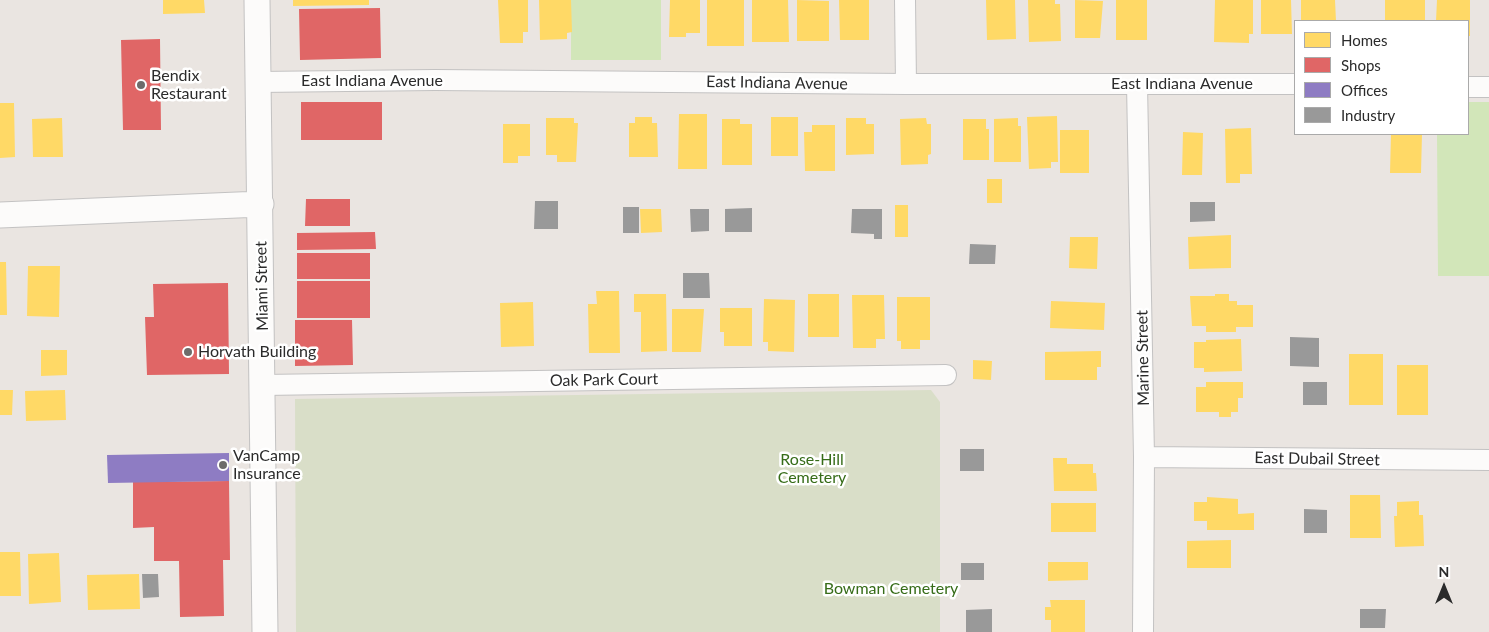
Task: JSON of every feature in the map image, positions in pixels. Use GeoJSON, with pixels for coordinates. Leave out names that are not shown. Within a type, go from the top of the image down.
{"type":"FeatureCollection","features":[{"type":"Feature","properties":{"kind":"street","name":"Miami Street"},"geometry":{"type":"LineString","coordinates":[[257,0],[261,204],[264,632]]}},
{"type":"Feature","properties":{"kind":"street"},"geometry":{"type":"LineString","coordinates":[[905,0],[906,84]]}},
{"type":"Feature","properties":{"kind":"street","name":"East Indiana Avenue"},"geometry":{"type":"LineString","coordinates":[[258,82],[435,80],[906,84],[1294,84]]}},
{"type":"Feature","properties":{"kind":"street","name":"Marine Street"},"geometry":{"type":"LineString","coordinates":[[1137,84],[1144,457],[1143,632]]}},
{"type":"Feature","properties":{"kind":"street"},"geometry":{"type":"LineString","coordinates":[[1469,87],[1489,87]]}},
{"type":"Feature","properties":{"kind":"street"},"geometry":{"type":"LineString","coordinates":[[0,215],[261,204]]}},
{"type":"Feature","properties":{"kind":"street","name":"Oak Park Court"},"geometry":{"type":"LineString","coordinates":[[263,385],[946,375]]}},
{"type":"Feature","properties":{"kind":"street","name":"East Dubail Street"},"geometry":{"type":"LineString","coordinates":[[1144,457],[1489,460]]}},
{"type":"Feature","properties":{"kind":"green space"},"geometry":{"type":"Polygon","coordinates":[[[571,0],[661,0],[661,60],[571,60],[571,0]]]}},
{"type":"Feature","properties":{"kind":"green space"},"geometry":{"type":"Polygon","coordinates":[[[1469,102],[1489,102],[1489,276],[1438,276],[1437,135],[1469,135],[1469,102]]]}},
{"type":"Feature","properties":{"kind":"green space","name":"Rose-Hill Cemetery"},"geometry":{"type":"Polygon","coordinates":[[[931,390],[940,402],[940,632],[296,632],[295,399],[931,390]]]}},
{"type":"Feature","properties":{"kind":"building: Homes"},"geometry":{"type":"Polygon","coordinates":[[[163,0],[204,0],[205,13],[163,14],[163,0]]]}},
{"type":"Feature","properties":{"kind":"building: Homes"},"geometry":{"type":"Polygon","coordinates":[[[293,0],[369,0],[369,5],[293,6],[293,0]]]}},
{"type":"Feature","properties":{"kind":"building: Homes"},"geometry":{"type":"Polygon","coordinates":[[[498,0],[528,0],[528,32],[523,32],[523,43],[500,43],[498,0]]]}},
{"type":"Feature","properties":{"kind":"building: Homes"},"geometry":{"type":"Polygon","coordinates":[[[539,0],[571,0],[572,32],[567,33],[567,39],[540,40],[539,0]]]}},
{"type":"Feature","properties":{"kind":"building: Homes"},"geometry":{"type":"Polygon","coordinates":[[[670,0],[700,0],[700,33],[686,33],[686,37],[669,37],[670,0]]]}},
{"type":"Feature","properties":{"kind":"building: Homes"},"geometry":{"type":"Polygon","coordinates":[[[707,0],[744,0],[744,46],[707,46],[707,0]]]}},
{"type":"Feature","properties":{"kind":"building: Homes"},"geometry":{"type":"Polygon","coordinates":[[[752,0],[788,0],[789,42],[752,42],[752,0]]]}},
{"type":"Feature","properties":{"kind":"building: Homes"},"geometry":{"type":"Polygon","coordinates":[[[797,0],[829,1],[829,41],[797,41],[797,0]]]}},
{"type":"Feature","properties":{"kind":"building: Homes"},"geometry":{"type":"Polygon","coordinates":[[[839,0],[869,0],[869,40],[840,40],[839,0]]]}},
{"type":"Feature","properties":{"kind":"building: Homes"},"geometry":{"type":"Polygon","coordinates":[[[986,0],[1015,0],[1016,39],[987,40],[986,0]]]}},
{"type":"Feature","properties":{"kind":"building: Homes"},"geometry":{"type":"Polygon","coordinates":[[[1028,0],[1055,0],[1055,4],[1060,4],[1061,41],[1029,42],[1028,0]]]}},
{"type":"Feature","properties":{"kind":"building: Homes"},"geometry":{"type":"Polygon","coordinates":[[[1075,0],[1103,1],[1100,38],[1075,38],[1075,0]]]}},
{"type":"Feature","properties":{"kind":"building: Homes"},"geometry":{"type":"Polygon","coordinates":[[[1116,0],[1147,0],[1147,40],[1116,40],[1116,0]]]}},
{"type":"Feature","properties":{"kind":"building: Homes"},"geometry":{"type":"Polygon","coordinates":[[[1215,0],[1253,0],[1253,34],[1249,34],[1249,43],[1214,42],[1215,0]]]}},
{"type":"Feature","properties":{"kind":"building: Homes"},"geometry":{"type":"Polygon","coordinates":[[[1261,0],[1291,0],[1292,34],[1261,34],[1261,0]]]}},
{"type":"Feature","properties":{"kind":"building: Homes"},"geometry":{"type":"Polygon","coordinates":[[[1301,0],[1335,0],[1336,20],[1301,20],[1301,0]]]}},
{"type":"Feature","properties":{"kind":"building: Homes"},"geometry":{"type":"Polygon","coordinates":[[[1385,0],[1425,0],[1425,20],[1385,20],[1385,0]]]}},
{"type":"Feature","properties":{"kind":"building: Homes"},"geometry":{"type":"Polygon","coordinates":[[[1437,0],[1470,0],[1470,36],[1469,20],[1436,20],[1437,0]]]}},
{"type":"Feature","properties":{"kind":"building: Homes"},"geometry":{"type":"Polygon","coordinates":[[[0,103],[14,103],[15,157],[0,158],[0,103]]]}},
{"type":"Feature","properties":{"kind":"building: Homes"},"geometry":{"type":"Polygon","coordinates":[[[679,114],[707,114],[707,169],[678,169],[679,114]]]}},
{"type":"Feature","properties":{"kind":"building: Homes"},"geometry":{"type":"Polygon","coordinates":[[[1057,116],[1058,162],[1051,162],[1051,168],[1029,169],[1027,117],[1057,116]]]}},
{"type":"Feature","properties":{"kind":"building: Homes"},"geometry":{"type":"Polygon","coordinates":[[[635,117],[652,117],[652,123],[657,123],[658,157],[629,157],[629,123],[635,123],[635,117]]]}},
{"type":"Feature","properties":{"kind":"building: Homes"},"geometry":{"type":"Polygon","coordinates":[[[771,117],[798,117],[798,156],[771,156],[771,117]]]}},
{"type":"Feature","properties":{"kind":"building: Homes"},"geometry":{"type":"Polygon","coordinates":[[[62,118],[63,157],[33,157],[32,119],[62,118]]]}},
{"type":"Feature","properties":{"kind":"building: Homes"},"geometry":{"type":"Polygon","coordinates":[[[546,118],[574,118],[574,123],[578,123],[576,162],[557,162],[557,155],[546,155],[546,118]]]}},
{"type":"Feature","properties":{"kind":"building: Homes"},"geometry":{"type":"Polygon","coordinates":[[[846,118],[866,118],[866,124],[874,124],[874,154],[846,155],[846,118]]]}},
{"type":"Feature","properties":{"kind":"building: Homes"},"geometry":{"type":"Polygon","coordinates":[[[926,118],[927,124],[931,124],[931,154],[928,155],[928,164],[901,165],[900,119],[926,118]]]}},
{"type":"Feature","properties":{"kind":"building: Homes"},"geometry":{"type":"Polygon","coordinates":[[[1018,118],[1018,126],[1021,126],[1021,162],[994,162],[994,119],[1018,118]]]}},
{"type":"Feature","properties":{"kind":"building: Homes"},"geometry":{"type":"Polygon","coordinates":[[[722,119],[740,119],[740,124],[752,124],[752,165],[722,165],[722,119]]]}},
{"type":"Feature","properties":{"kind":"building: Homes"},"geometry":{"type":"Polygon","coordinates":[[[963,119],[986,119],[986,129],[989,129],[989,160],[963,160],[963,119]]]}},
{"type":"Feature","properties":{"kind":"building: Homes"},"geometry":{"type":"Polygon","coordinates":[[[503,124],[530,124],[530,156],[518,156],[518,163],[503,163],[503,124]]]}},
{"type":"Feature","properties":{"kind":"building: Homes"},"geometry":{"type":"Polygon","coordinates":[[[812,125],[835,125],[835,171],[805,171],[804,132],[812,132],[812,125]]]}},
{"type":"Feature","properties":{"kind":"building: Homes"},"geometry":{"type":"Polygon","coordinates":[[[1251,128],[1252,174],[1240,174],[1240,183],[1226,183],[1225,129],[1251,128]]]}},
{"type":"Feature","properties":{"kind":"building: Homes"},"geometry":{"type":"Polygon","coordinates":[[[1060,130],[1089,130],[1089,173],[1060,173],[1060,130]]]}},
{"type":"Feature","properties":{"kind":"building: Homes"},"geometry":{"type":"Polygon","coordinates":[[[1183,132],[1203,133],[1202,175],[1182,175],[1183,132]]]}},
{"type":"Feature","properties":{"kind":"building: Homes"},"geometry":{"type":"Polygon","coordinates":[[[1391,135],[1422,135],[1421,173],[1390,173],[1391,135]]]}},
{"type":"Feature","properties":{"kind":"building: Homes"},"geometry":{"type":"Polygon","coordinates":[[[987,179],[1002,179],[1002,203],[987,203],[987,179]]]}},
{"type":"Feature","properties":{"kind":"building: Homes"},"geometry":{"type":"Polygon","coordinates":[[[895,205],[908,205],[908,237],[895,237],[895,205]]]}},
{"type":"Feature","properties":{"kind":"building: Homes"},"geometry":{"type":"Polygon","coordinates":[[[640,209],[661,209],[662,232],[641,233],[640,209]]]}},
{"type":"Feature","properties":{"kind":"building: Homes"},"geometry":{"type":"Polygon","coordinates":[[[1231,235],[1231,268],[1189,269],[1188,237],[1231,235]]]}},
{"type":"Feature","properties":{"kind":"building: Homes"},"geometry":{"type":"Polygon","coordinates":[[[1070,237],[1098,237],[1097,269],[1069,268],[1070,237]]]}},
{"type":"Feature","properties":{"kind":"building: Homes"},"geometry":{"type":"Polygon","coordinates":[[[0,262],[6,262],[7,315],[0,315],[0,262]]]}},
{"type":"Feature","properties":{"kind":"building: Homes"},"geometry":{"type":"Polygon","coordinates":[[[28,266],[60,266],[59,317],[27,316],[28,266]]]}},
{"type":"Feature","properties":{"kind":"building: Homes"},"geometry":{"type":"Polygon","coordinates":[[[596,291],[619,291],[620,353],[589,353],[588,304],[597,304],[596,291]]]}},
{"type":"Feature","properties":{"kind":"building: Homes"},"geometry":{"type":"Polygon","coordinates":[[[634,294],[666,294],[667,351],[641,352],[641,312],[634,312],[634,294]]]}},
{"type":"Feature","properties":{"kind":"building: Homes"},"geometry":{"type":"Polygon","coordinates":[[[808,294],[839,294],[839,337],[808,337],[808,294]]]}},
{"type":"Feature","properties":{"kind":"building: Homes"},"geometry":{"type":"Polygon","coordinates":[[[1215,294],[1229,294],[1229,301],[1237,301],[1237,305],[1253,305],[1253,327],[1236,327],[1236,332],[1206,332],[1206,326],[1192,326],[1190,296],[1215,296],[1215,294]]]}},
{"type":"Feature","properties":{"kind":"building: Homes"},"geometry":{"type":"Polygon","coordinates":[[[852,295],[884,295],[885,339],[876,339],[876,348],[853,348],[852,295]]]}},
{"type":"Feature","properties":{"kind":"building: Homes"},"geometry":{"type":"Polygon","coordinates":[[[897,297],[930,297],[930,340],[920,340],[920,349],[901,349],[901,341],[897,341],[897,297]]]}},
{"type":"Feature","properties":{"kind":"building: Homes"},"geometry":{"type":"Polygon","coordinates":[[[764,299],[795,300],[794,352],[768,351],[768,342],[763,342],[764,299]]]}},
{"type":"Feature","properties":{"kind":"building: Homes"},"geometry":{"type":"Polygon","coordinates":[[[1051,301],[1105,303],[1104,330],[1050,328],[1051,301]]]}},
{"type":"Feature","properties":{"kind":"building: Homes"},"geometry":{"type":"Polygon","coordinates":[[[533,302],[534,346],[501,347],[500,303],[533,302]]]}},
{"type":"Feature","properties":{"kind":"building: Homes"},"geometry":{"type":"Polygon","coordinates":[[[720,308],[752,308],[752,346],[724,346],[724,332],[720,332],[720,308]]]}},
{"type":"Feature","properties":{"kind":"building: Homes"},"geometry":{"type":"Polygon","coordinates":[[[672,309],[704,309],[701,352],[672,352],[672,309]]]}},
{"type":"Feature","properties":{"kind":"building: Homes"},"geometry":{"type":"Polygon","coordinates":[[[1241,339],[1242,371],[1204,372],[1204,368],[1194,368],[1194,342],[1241,339]]]}},
{"type":"Feature","properties":{"kind":"building: Homes"},"geometry":{"type":"Polygon","coordinates":[[[41,350],[67,350],[67,375],[41,376],[41,350]]]}},
{"type":"Feature","properties":{"kind":"building: Homes"},"geometry":{"type":"Polygon","coordinates":[[[1101,351],[1101,367],[1097,367],[1097,380],[1045,380],[1045,352],[1101,351]]]}},
{"type":"Feature","properties":{"kind":"building: Homes"},"geometry":{"type":"Polygon","coordinates":[[[1349,354],[1383,354],[1383,405],[1349,405],[1349,354]]]}},
{"type":"Feature","properties":{"kind":"building: Homes"},"geometry":{"type":"Polygon","coordinates":[[[973,360],[992,361],[991,380],[973,379],[973,360]]]}},
{"type":"Feature","properties":{"kind":"building: Homes"},"geometry":{"type":"Polygon","coordinates":[[[1397,365],[1428,365],[1428,415],[1397,415],[1397,365]]]}},
{"type":"Feature","properties":{"kind":"building: Homes"},"geometry":{"type":"Polygon","coordinates":[[[1206,382],[1243,382],[1243,398],[1238,398],[1238,412],[1231,412],[1231,417],[1219,417],[1219,412],[1196,412],[1196,387],[1206,387],[1206,382]]]}},
{"type":"Feature","properties":{"kind":"building: Homes"},"geometry":{"type":"Polygon","coordinates":[[[0,390],[13,390],[12,415],[0,415],[0,390]]]}},
{"type":"Feature","properties":{"kind":"building: Homes"},"geometry":{"type":"Polygon","coordinates":[[[65,390],[66,420],[26,421],[25,391],[65,390]]]}},
{"type":"Feature","properties":{"kind":"building: Homes"},"geometry":{"type":"Polygon","coordinates":[[[1053,458],[1067,458],[1067,464],[1093,464],[1093,473],[1096,473],[1097,491],[1054,491],[1053,458]]]}},
{"type":"Feature","properties":{"kind":"building: Homes"},"geometry":{"type":"Polygon","coordinates":[[[1350,495],[1380,495],[1381,538],[1350,538],[1350,495]]]}},
{"type":"Feature","properties":{"kind":"building: Homes"},"geometry":{"type":"Polygon","coordinates":[[[1207,497],[1238,499],[1238,514],[1254,513],[1254,530],[1207,530],[1207,521],[1194,521],[1194,502],[1207,502],[1207,497]]]}},
{"type":"Feature","properties":{"kind":"building: Homes"},"geometry":{"type":"Polygon","coordinates":[[[1419,501],[1419,515],[1423,515],[1424,546],[1395,547],[1394,516],[1397,516],[1397,502],[1419,501]]]}},
{"type":"Feature","properties":{"kind":"building: Homes"},"geometry":{"type":"Polygon","coordinates":[[[1051,503],[1096,503],[1096,532],[1051,532],[1051,503]]]}},
{"type":"Feature","properties":{"kind":"building: Homes"},"geometry":{"type":"Polygon","coordinates":[[[1231,540],[1231,568],[1187,568],[1187,541],[1231,540]]]}},
{"type":"Feature","properties":{"kind":"building: Homes"},"geometry":{"type":"Polygon","coordinates":[[[0,552],[20,552],[21,596],[0,596],[0,552]]]}},
{"type":"Feature","properties":{"kind":"building: Homes"},"geometry":{"type":"Polygon","coordinates":[[[59,553],[61,602],[29,604],[28,554],[59,553]]]}},
{"type":"Feature","properties":{"kind":"building: Homes"},"geometry":{"type":"Polygon","coordinates":[[[1048,562],[1088,562],[1088,580],[1048,581],[1048,562]]]}},
{"type":"Feature","properties":{"kind":"building: Homes"},"geometry":{"type":"Polygon","coordinates":[[[139,574],[140,609],[88,610],[87,575],[139,574]]]}},
{"type":"Feature","properties":{"kind":"building: Homes"},"geometry":{"type":"Polygon","coordinates":[[[1050,600],[1085,600],[1085,632],[1051,632],[1051,620],[1045,620],[1045,607],[1051,607],[1050,600]]]}},
{"type":"Feature","properties":{"kind":"building: Shops"},"geometry":{"type":"Polygon","coordinates":[[[380,8],[381,58],[300,60],[299,9],[380,8]]]}},
{"type":"Feature","properties":{"kind":"building: Shops","name":"Bendix Restaurant"},"geometry":{"type":"Polygon","coordinates":[[[160,39],[161,130],[123,130],[121,40],[160,39]]]}},
{"type":"Feature","properties":{"kind":"building: Shops"},"geometry":{"type":"Polygon","coordinates":[[[301,102],[382,102],[382,140],[301,140],[301,102]]]}},
{"type":"Feature","properties":{"kind":"building: Shops"},"geometry":{"type":"Polygon","coordinates":[[[306,199],[350,199],[350,226],[305,226],[306,199]]]}},
{"type":"Feature","properties":{"kind":"building: Shops"},"geometry":{"type":"Polygon","coordinates":[[[375,232],[376,249],[297,250],[297,233],[375,232]]]}},
{"type":"Feature","properties":{"kind":"building: Shops"},"geometry":{"type":"Polygon","coordinates":[[[297,253],[370,253],[370,279],[297,279],[297,253]]]}},
{"type":"Feature","properties":{"kind":"building: Shops"},"geometry":{"type":"Polygon","coordinates":[[[297,281],[370,281],[370,318],[297,318],[297,281]]]}},
{"type":"Feature","properties":{"kind":"building: Shops"},"geometry":{"type":"Polygon","coordinates":[[[228,283],[229,374],[147,375],[145,317],[154,317],[153,284],[228,283]]]}},
{"type":"Feature","properties":{"kind":"building: Shops"},"geometry":{"type":"Polygon","coordinates":[[[295,320],[352,320],[353,365],[295,366],[295,320]]]}},
{"type":"Feature","properties":{"kind":"building: Shops"},"geometry":{"type":"Polygon","coordinates":[[[229,481],[230,560],[223,560],[224,616],[180,617],[179,561],[154,561],[154,527],[133,528],[133,482],[229,481]]]}},
{"type":"Feature","properties":{"kind":"building: Offices"},"geometry":{"type":"Polygon","coordinates":[[[229,453],[229,481],[108,483],[107,455],[229,453]]]}},
{"type":"Feature","properties":{"kind":"building: Industry"},"geometry":{"type":"Polygon","coordinates":[[[535,201],[558,201],[558,229],[534,229],[535,201]]]}},
{"type":"Feature","properties":{"kind":"building: Industry"},"geometry":{"type":"Polygon","coordinates":[[[1190,202],[1215,202],[1215,221],[1190,222],[1190,202]]]}},
{"type":"Feature","properties":{"kind":"building: Industry"},"geometry":{"type":"Polygon","coordinates":[[[623,207],[639,207],[639,233],[623,233],[623,207]]]}},
{"type":"Feature","properties":{"kind":"building: Industry"},"geometry":{"type":"Polygon","coordinates":[[[752,208],[752,232],[725,232],[725,209],[752,208]]]}},
{"type":"Feature","properties":{"kind":"building: Industry"},"geometry":{"type":"Polygon","coordinates":[[[690,209],[709,209],[709,231],[691,232],[690,209]]]}},
{"type":"Feature","properties":{"kind":"building: Industry"},"geometry":{"type":"Polygon","coordinates":[[[852,209],[882,209],[882,239],[874,239],[874,234],[851,233],[852,209]]]}},
{"type":"Feature","properties":{"kind":"building: Industry"},"geometry":{"type":"Polygon","coordinates":[[[970,244],[996,245],[995,264],[969,264],[970,244]]]}},
{"type":"Feature","properties":{"kind":"building: Industry"},"geometry":{"type":"Polygon","coordinates":[[[683,273],[709,273],[710,298],[683,298],[683,273]]]}},
{"type":"Feature","properties":{"kind":"building: Industry"},"geometry":{"type":"Polygon","coordinates":[[[1290,337],[1319,338],[1319,367],[1290,366],[1290,337]]]}},
{"type":"Feature","properties":{"kind":"building: Industry"},"geometry":{"type":"Polygon","coordinates":[[[1303,382],[1327,382],[1327,405],[1303,405],[1303,382]]]}},
{"type":"Feature","properties":{"kind":"building: Industry"},"geometry":{"type":"Polygon","coordinates":[[[960,449],[984,449],[984,471],[960,471],[960,449]]]}},
{"type":"Feature","properties":{"kind":"building: Industry"},"geometry":{"type":"Polygon","coordinates":[[[1304,509],[1327,510],[1327,533],[1304,533],[1304,509]]]}},
{"type":"Feature","properties":{"kind":"building: Industry"},"geometry":{"type":"Polygon","coordinates":[[[961,563],[984,563],[984,580],[961,580],[961,563]]]}},
{"type":"Feature","properties":{"kind":"building: Industry"},"geometry":{"type":"Polygon","coordinates":[[[142,574],[158,574],[159,597],[143,598],[142,574]]]}},
{"type":"Feature","properties":{"kind":"building: Industry"},"geometry":{"type":"Polygon","coordinates":[[[992,609],[992,632],[966,632],[966,610],[992,609]]]}},
{"type":"Feature","properties":{"kind":"building: Industry"},"geometry":{"type":"Polygon","coordinates":[[[1360,609],[1386,609],[1385,628],[1360,628],[1360,609]]]}},
{"type":"Feature","properties":{"kind":"place","name":"Bendix Restaurant"},"geometry":{"type":"Point","coordinates":[141,85]}},
{"type":"Feature","properties":{"kind":"place","name":"Horvath Building"},"geometry":{"type":"Point","coordinates":[188,352]}},
{"type":"Feature","properties":{"kind":"place","name":"VanCamp Insurance"},"geometry":{"type":"Point","coordinates":[223,465]}},
{"type":"Feature","properties":{"kind":"park label","name":"Bowman Cemetery"},"geometry":{"type":"Point","coordinates":[891,589]}}]}
